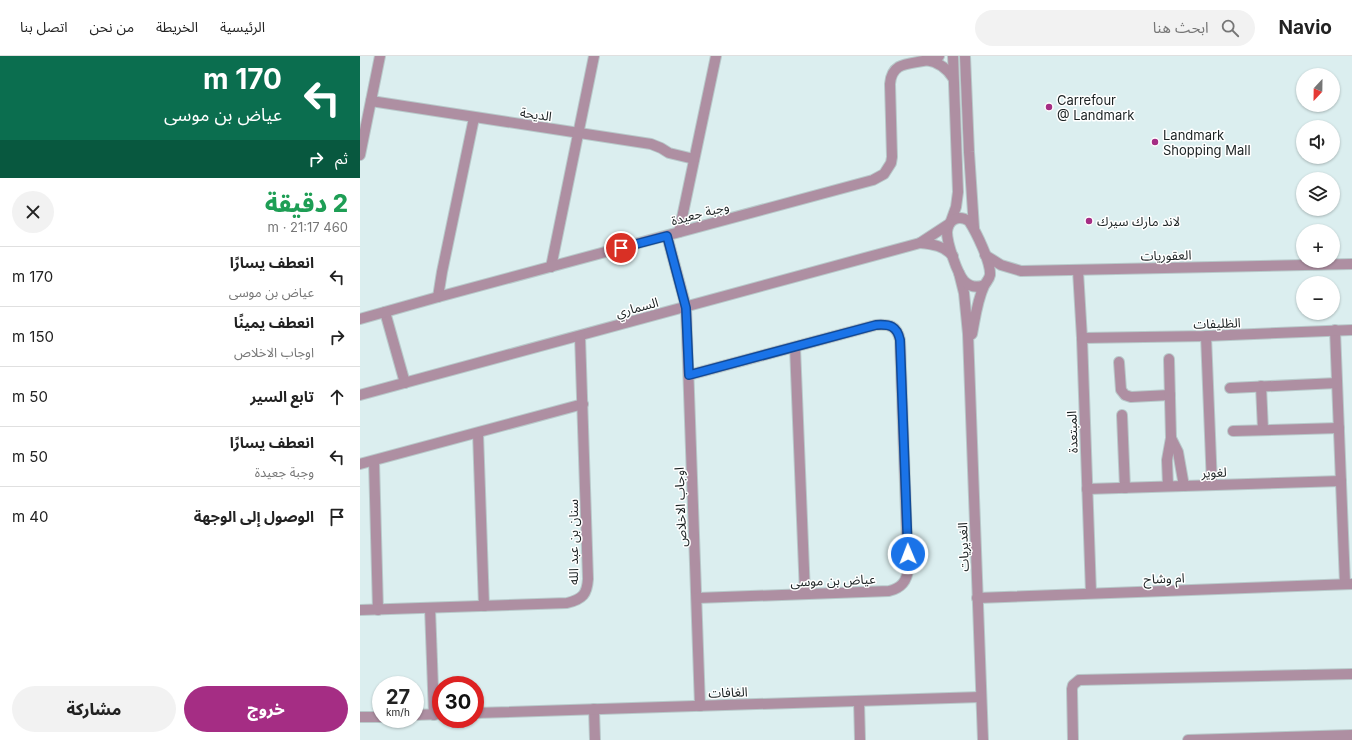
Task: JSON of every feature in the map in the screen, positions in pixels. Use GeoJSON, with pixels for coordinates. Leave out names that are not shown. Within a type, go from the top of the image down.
{"type":"FeatureCollection","features":[{"type":"Feature","properties":{"kind":"street"},"geometry":{"type":"LineString","coordinates":[[360,155],[380,56]]}},
{"type":"Feature","properties":{"kind":"street"},"geometry":{"type":"LineString","coordinates":[[550,267],[594,56]]}},
{"type":"Feature","properties":{"kind":"street"},"geometry":{"type":"LineString","coordinates":[[679,232],[716,56]]}},
{"type":"Feature","properties":{"kind":"street","name":"وجبة جعيدة"},"geometry":{"type":"LineString","coordinates":[[360,319],[438,296],[873,180],[884,174],[891,164],[890,84],[894,68],[903,63],[926,60],[939,56]]}},
{"type":"Feature","properties":{"kind":"street"},"geometry":{"type":"LineString","coordinates":[[950,222],[956,207],[958,192],[953,56]]}},
{"type":"Feature","properties":{"kind":"street"},"geometry":{"type":"LineString","coordinates":[[965,56],[974,230]]}},
{"type":"Feature","properties":{"kind":"street"},"geometry":{"type":"LineString","coordinates":[[926,60],[942,66],[954,78]]}},
{"type":"Feature","properties":{"kind":"street","name":"الديحة"},"geometry":{"type":"LineString","coordinates":[[371,101],[656,145],[669,153],[694,159]]}},
{"type":"Feature","properties":{"kind":"street"},"geometry":{"type":"LineString","coordinates":[[438,296],[474,118]]}},
{"type":"Feature","properties":{"kind":"street"},"geometry":{"type":"LineString","coordinates":[[950,222],[960,217],[965,218],[969,220],[974,230]]}},
{"type":"Feature","properties":{"kind":"street","name":"الغديريات"},"geometry":{"type":"LineString","coordinates":[[950,222],[947,238],[959,273],[966,313],[983,740]]}},
{"type":"Feature","properties":{"kind":"street","name":"السماري"},"geometry":{"type":"LineString","coordinates":[[360,395],[686,308],[920,243],[950,222]]}},
{"type":"Feature","properties":{"kind":"street","name":"الغديريات"},"geometry":{"type":"LineString","coordinates":[[968,354],[976,312],[984,285],[990,275],[985,255],[974,230]]}},
{"type":"Feature","properties":{"kind":"street","name":"اوجاب الاخلاص"},"geometry":{"type":"LineString","coordinates":[[667,236],[686,308],[700,706]]}},
{"type":"Feature","properties":{"kind":"street","name":"السماري"},"geometry":{"type":"LineString","coordinates":[[920,243],[936,245],[948,251],[953,256]]}},
{"type":"Feature","properties":{"kind":"street","name":"العقوريات"},"geometry":{"type":"LineString","coordinates":[[985,255],[1001,266],[1021,271],[1078,271],[1352,264]]}},
{"type":"Feature","properties":{"kind":"street","name":"المبتعدة"},"geometry":{"type":"LineString","coordinates":[[1078,271],[1082,338],[1091,594]]}},
{"type":"Feature","properties":{"kind":"street"},"geometry":{"type":"LineString","coordinates":[[959,273],[964,282],[970,285],[979,287],[984,285]]}},
{"type":"Feature","properties":{"kind":"street"},"geometry":{"type":"LineString","coordinates":[[385,312],[405,383]]}},
{"type":"Feature","properties":{"kind":"street","name":"عياض بن موسى"},"geometry":{"type":"LineString","coordinates":[[689,375],[876,325],[887,324],[893,327],[899,334],[906,496],[907,576],[903,585],[897,589],[889,591],[696,598]]}},
{"type":"Feature","properties":{"kind":"street"},"geometry":{"type":"LineString","coordinates":[[1335,330],[1341,481],[1349,584]]}},
{"type":"Feature","properties":{"kind":"street","name":"الظليفات"},"geometry":{"type":"LineString","coordinates":[[1082,338],[1206,336],[1352,330]]}},
{"type":"Feature","properties":{"kind":"street","name":"سنان بن عبد الله"},"geometry":{"type":"LineString","coordinates":[[360,610],[567,603],[576,601],[583,596],[587,588],[588,578],[580,336]]}},
{"type":"Feature","properties":{"kind":"street"},"geometry":{"type":"LineString","coordinates":[[1206,336],[1212,485]]}},
{"type":"Feature","properties":{"kind":"street"},"geometry":{"type":"LineString","coordinates":[[795,347],[805,594]]}},
{"type":"Feature","properties":{"kind":"street"},"geometry":{"type":"LineString","coordinates":[[1168,486],[1167,460],[1171,438],[1169,359]]}},
{"type":"Feature","properties":{"kind":"street"},"geometry":{"type":"LineString","coordinates":[[1119,362],[1121,390],[1125,395],[1170,395]]}},
{"type":"Feature","properties":{"kind":"street"},"geometry":{"type":"LineString","coordinates":[[1230,388],[1337,383]]}},
{"type":"Feature","properties":{"kind":"street"},"geometry":{"type":"LineString","coordinates":[[1261,386],[1263,430]]}},
{"type":"Feature","properties":{"kind":"street"},"geometry":{"type":"LineString","coordinates":[[360,464],[583,404]]}},
{"type":"Feature","properties":{"kind":"street"},"geometry":{"type":"LineString","coordinates":[[1122,415],[1125,488]]}},
{"type":"Feature","properties":{"kind":"street"},"geometry":{"type":"LineString","coordinates":[[1233,431],[1339,428]]}},
{"type":"Feature","properties":{"kind":"street"},"geometry":{"type":"LineString","coordinates":[[478,432],[484,606]]}},
{"type":"Feature","properties":{"kind":"street"},"geometry":{"type":"LineString","coordinates":[[1171,438],[1180,460],[1184,486]]}},
{"type":"Feature","properties":{"kind":"street"},"geometry":{"type":"LineString","coordinates":[[374,461],[378,610]]}},
{"type":"Feature","properties":{"kind":"street","name":"لغوير"},"geometry":{"type":"LineString","coordinates":[[1087,489],[1341,481]]}},
{"type":"Feature","properties":{"kind":"street","name":"ام وشاح"},"geometry":{"type":"LineString","coordinates":[[977,598],[1349,584]]}},
{"type":"Feature","properties":{"kind":"street"},"geometry":{"type":"LineString","coordinates":[[430,608],[434,676]]}},
{"type":"Feature","properties":{"kind":"street"},"geometry":{"type":"LineString","coordinates":[[1073,740],[1072,689],[1079,680],[1352,674]]}},
{"type":"Feature","properties":{"kind":"street","name":"الغافات"},"geometry":{"type":"LineString","coordinates":[[484,713],[981,697]]}},
{"type":"Feature","properties":{"kind":"street"},"geometry":{"type":"LineString","coordinates":[[858,701],[860,740]]}},
{"type":"Feature","properties":{"kind":"street"},"geometry":{"type":"LineString","coordinates":[[594,709],[595,740]]}},
{"type":"Feature","properties":{"kind":"street"},"geometry":{"type":"LineString","coordinates":[[360,717],[372,717]]}},
{"type":"Feature","properties":{"kind":"street"},"geometry":{"type":"LineString","coordinates":[[1188,740],[1266,739],[1352,735]]}},
{"type":"Feature","properties":{"kind":"place","name":"Carrefour @ Landmark"},"geometry":{"type":"Point","coordinates":[1049,107]}},
{"type":"Feature","properties":{"kind":"place","name":"Landmark Shopping Mall"},"geometry":{"type":"Point","coordinates":[1155,142]}},
{"type":"Feature","properties":{"kind":"place","name":"لاند مارك سيرك"},"geometry":{"type":"Point","coordinates":[1089,221]}},
{"type":"Feature","properties":{"kind":"route"},"geometry":{"type":"LineString","coordinates":[[621,248],[667,236],[686,308],[689,375],[876,325],[887,324],[893,327],[899,334],[900,340],[908,554]]}}]}
